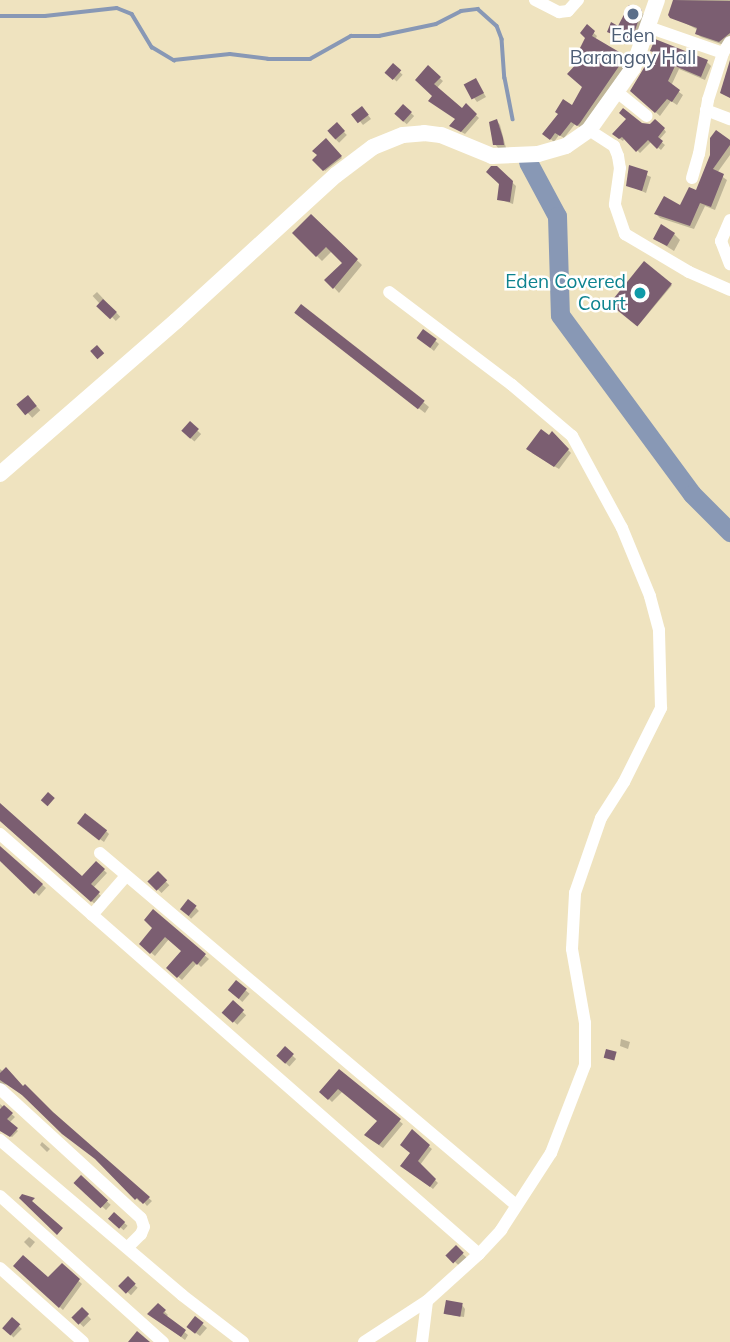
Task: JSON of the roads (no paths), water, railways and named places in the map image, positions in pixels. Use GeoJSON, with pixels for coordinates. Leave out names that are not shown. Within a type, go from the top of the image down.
{"type":"FeatureCollection","features":[{"type":"Feature","properties":{"kind":"street"},"geometry":{"type":"LineString","coordinates":[[535,0],[559,12],[568,11],[578,0]]}},
{"type":"Feature","properties":{"kind":"street"},"geometry":{"type":"LineString","coordinates":[[0,474],[176,321],[336,175],[373,147],[402,135],[424,133],[441,135],[492,156],[538,154],[566,146],[589,130],[633,68],[657,0]]}},
{"type":"Feature","properties":{"kind":"street"},"geometry":{"type":"LineString","coordinates":[[648,27],[723,53]]}},
{"type":"Feature","properties":{"kind":"street"},"geometry":{"type":"LineString","coordinates":[[692,178],[706,110],[723,53],[730,42]]}},
{"type":"Feature","properties":{"kind":"street"},"geometry":{"type":"LineString","coordinates":[[617,92],[647,116]]}},
{"type":"Feature","properties":{"kind":"street"},"geometry":{"type":"LineString","coordinates":[[706,110],[730,119]]}},
{"type":"Feature","properties":{"kind":"street"},"geometry":{"type":"LineString","coordinates":[[589,130],[614,146],[618,156],[620,168],[615,205],[625,234],[689,272],[730,290]]}},
{"type":"Feature","properties":{"kind":"street"},"geometry":{"type":"LineString","coordinates":[[730,220],[721,241],[730,264]]}},
{"type":"Feature","properties":{"kind":"street"},"geometry":{"type":"LineString","coordinates":[[364,1342],[427,1301],[479,1254],[502,1230],[551,1153],[585,1065],[585,1023],[572,949],[572,912],[580,876],[601,818],[630,772],[661,708],[659,630],[650,596],[622,528],[572,436],[512,385],[389,292]]}},
{"type":"Feature","properties":{"kind":"street"},"geometry":{"type":"LineString","coordinates":[[0,834],[479,1254]]}},
{"type":"Feature","properties":{"kind":"street"},"geometry":{"type":"LineString","coordinates":[[100,853],[516,1205]]}},
{"type":"Feature","properties":{"kind":"street"},"geometry":{"type":"LineString","coordinates":[[92,915],[126,876]]}},
{"type":"Feature","properties":{"kind":"street"},"geometry":{"type":"LineString","coordinates":[[0,1089],[141,1218],[144,1227],[141,1234],[128,1247]]}},
{"type":"Feature","properties":{"kind":"street"},"geometry":{"type":"LineString","coordinates":[[0,1140],[182,1295],[237,1334],[243,1342]]}},
{"type":"Feature","properties":{"kind":"street"},"geometry":{"type":"LineString","coordinates":[[0,1196],[163,1342]]}},
{"type":"Feature","properties":{"kind":"street"},"geometry":{"type":"LineString","coordinates":[[0,1268],[83,1342]]}},
{"type":"Feature","properties":{"kind":"street"},"geometry":{"type":"LineString","coordinates":[[422,1342],[427,1301]]}},
{"type":"Feature","properties":{"kind":"waterway"},"geometry":{"type":"LineString","coordinates":[[0,16],[45,16],[117,8],[132,14],[152,47],[174,60],[230,54],[268,59],[310,59],[351,36],[379,36],[436,24],[461,11],[478,9],[497,26],[502,39],[505,78],[513,119]]}},
{"type":"Feature","properties":{"kind":"waterway"},"geometry":{"type":"LineString","coordinates":[[528,162],[557,216],[560,315],[692,494],[730,532]]}},
{"type":"Feature","properties":{"kind":"place","name":"Eden Barangay Hall"},"geometry":{"type":"Point","coordinates":[633,14]}},
{"type":"Feature","properties":{"kind":"place","name":"Eden Covered Court"},"geometry":{"type":"Point","coordinates":[640,293]}}]}
